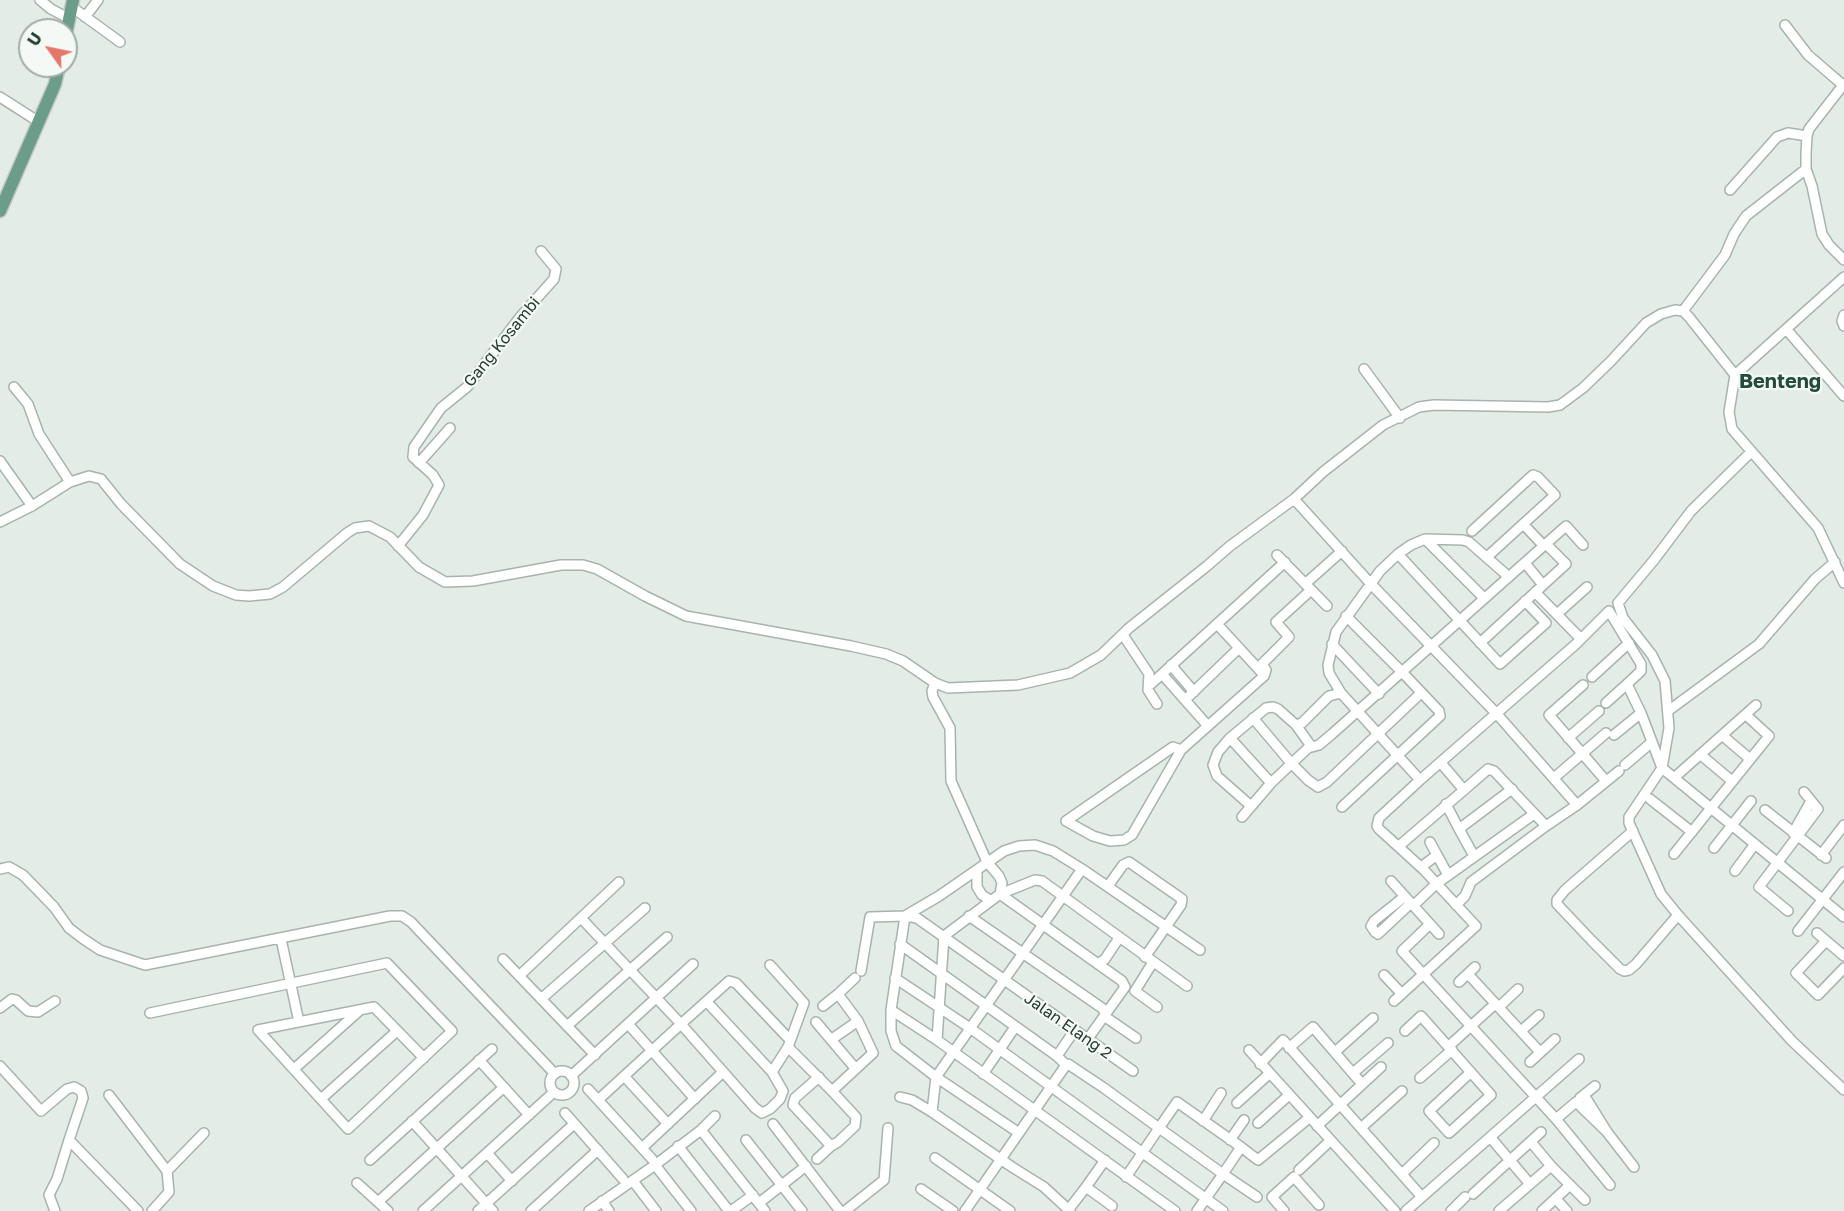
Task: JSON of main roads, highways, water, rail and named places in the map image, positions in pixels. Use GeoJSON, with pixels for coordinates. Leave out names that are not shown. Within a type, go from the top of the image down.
{"type":"FeatureCollection","features":[{"type":"Feature","properties":{"kind":"main road"},"geometry":{"type":"LineString","coordinates":[[0,212],[56,78]]}},
{"type":"Feature","properties":{"kind":"district","name":"Benteng"},"geometry":{"type":"Point","coordinates":[1780,382]}}]}
